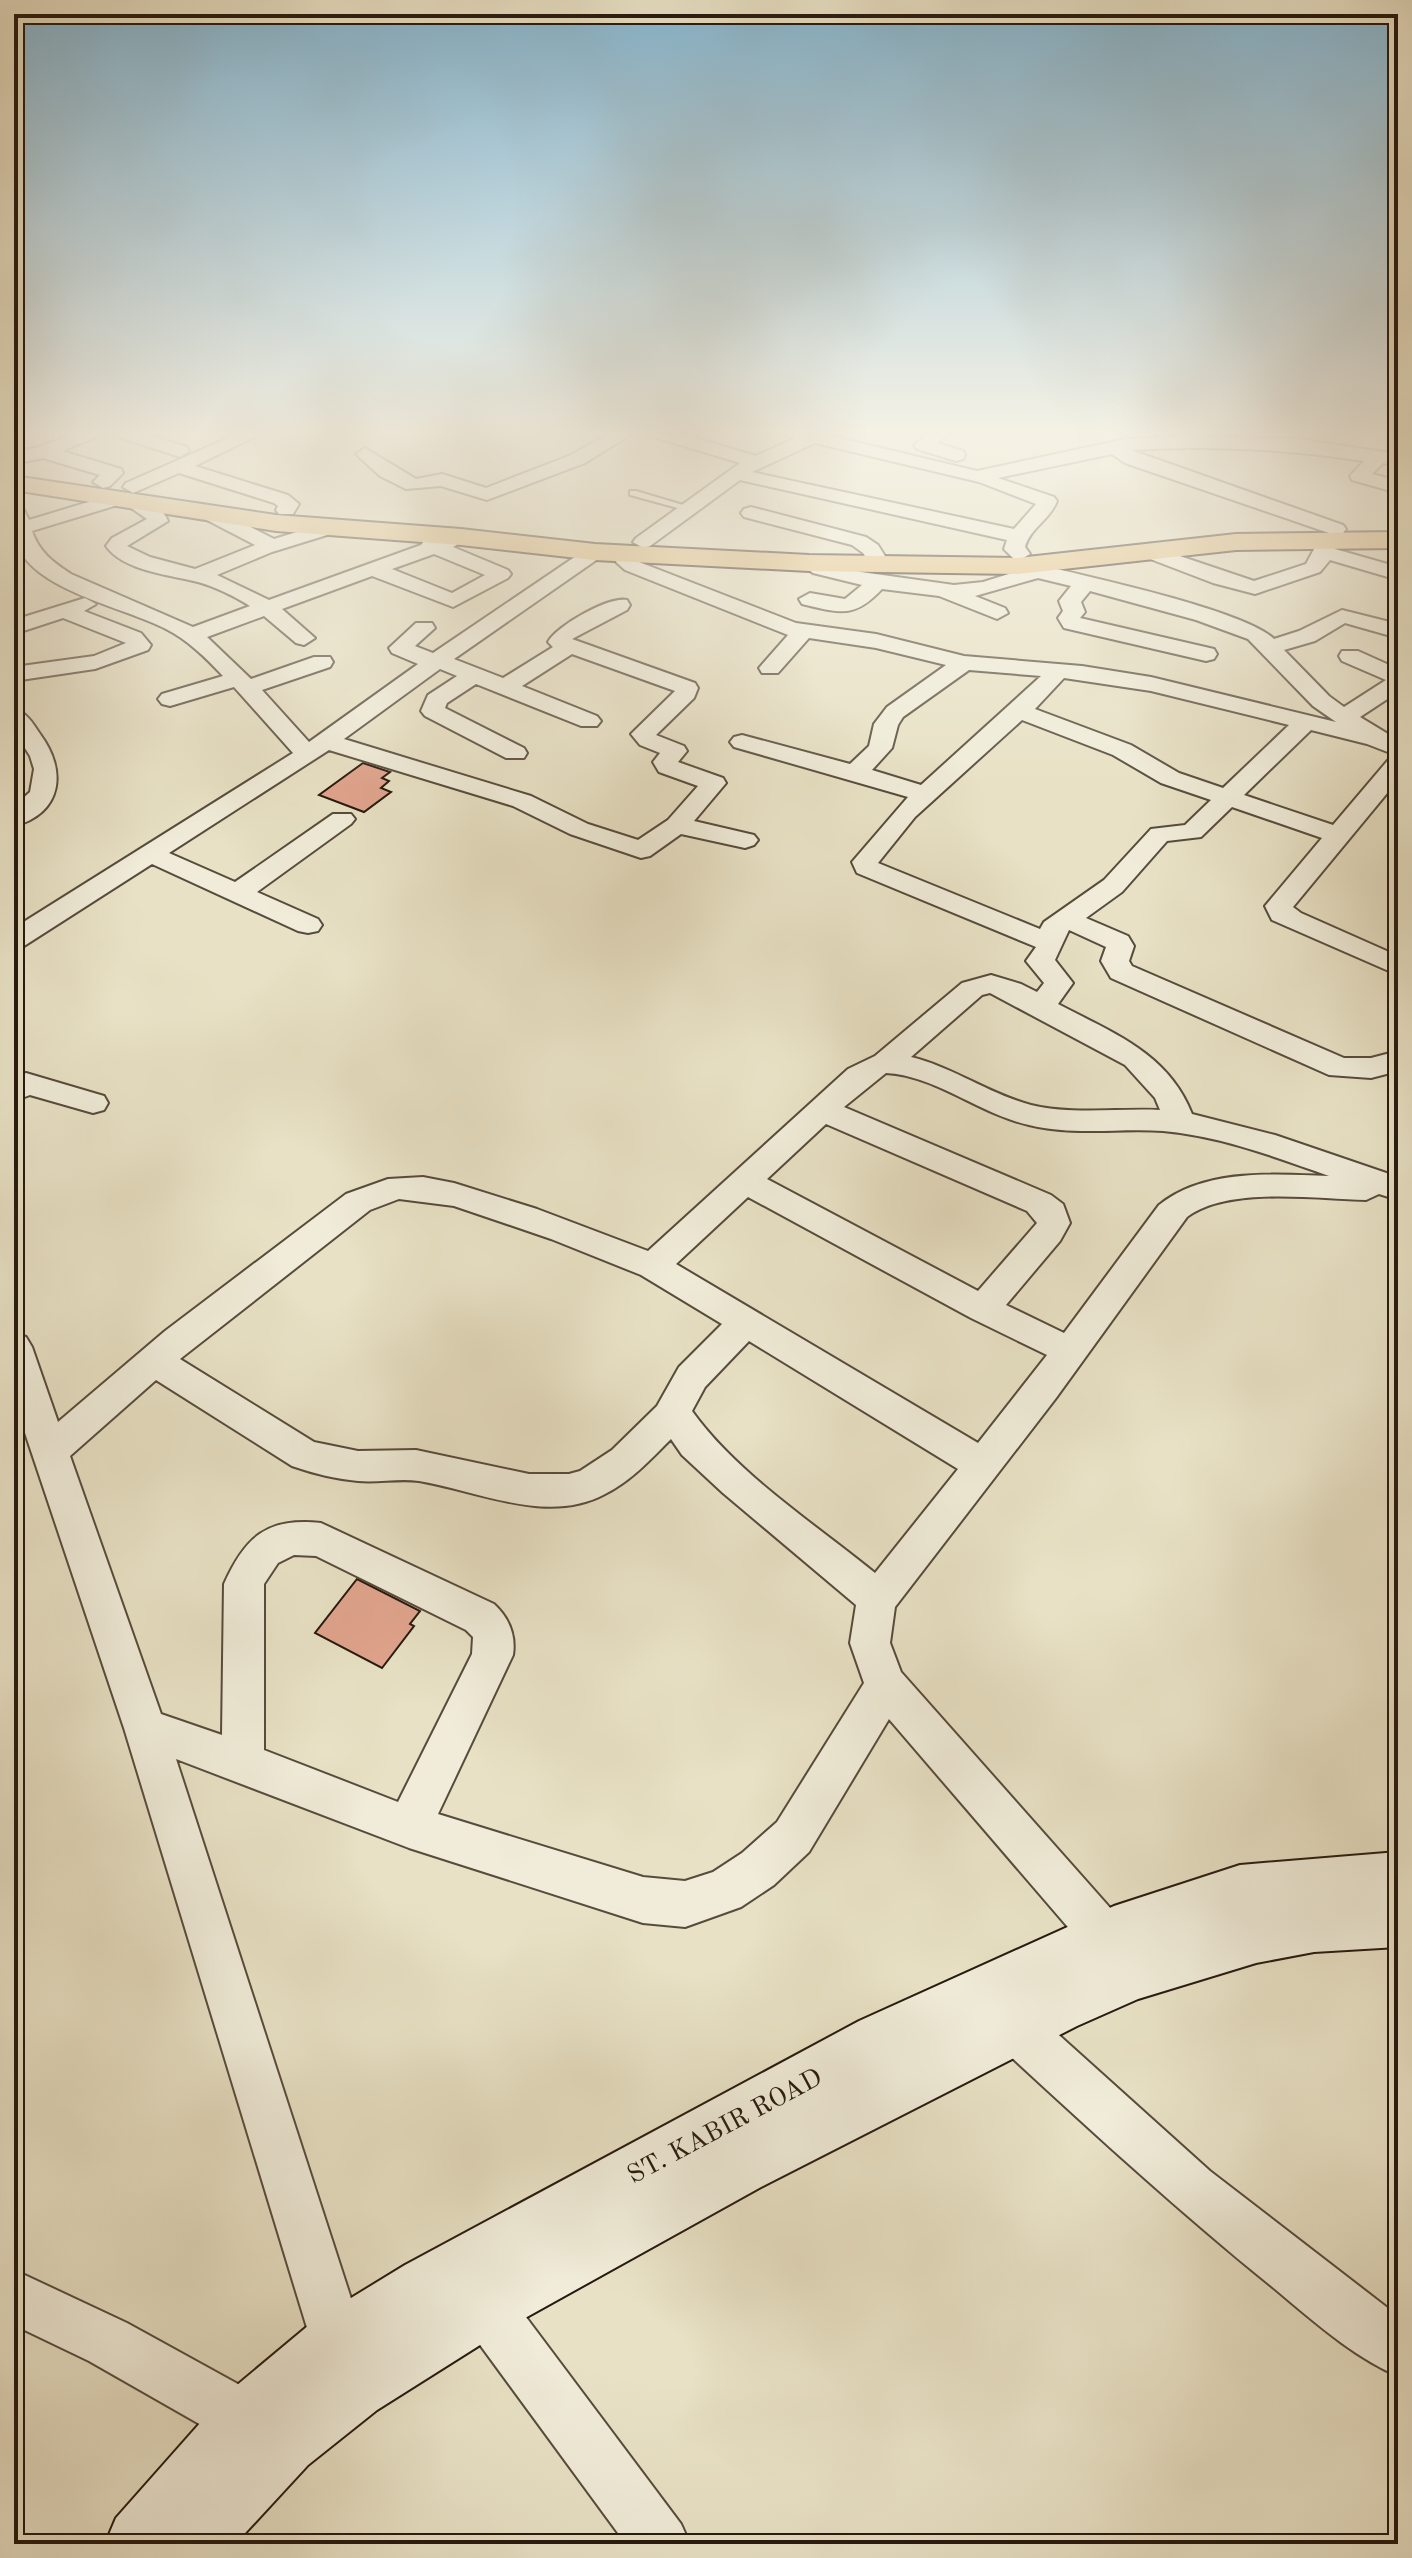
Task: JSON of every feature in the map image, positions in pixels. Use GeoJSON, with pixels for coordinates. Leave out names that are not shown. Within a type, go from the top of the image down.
{"type":"FeatureCollection","features":[{"type":"Feature","properties":{"kind":"main road"},"geometry":{"type":"LineString","coordinates":[[572,549],[595,552],[621,549]]}},
{"type":"Feature","properties":{"kind":"main road"},"geometry":{"type":"LineString","coordinates":[[651,549],[809,563],[877,565],[1180,549]]}},
{"type":"Feature","properties":{"kind":"main road"},"geometry":{"type":"LineString","coordinates":[[655,549],[877,565]]}},
{"type":"Feature","properties":{"kind":"main road"},"geometry":{"type":"LineString","coordinates":[[1024,558],[1085,549]]}},
{"type":"Feature","properties":{"kind":"main road","name":"ST. KABIR ROAD"},"geometry":{"type":"LineString","coordinates":[[142,2544],[266,2430],[443,2281],[881,2043],[1121,1954],[1240,1894],[1398,1881]]}},
{"type":"Feature","properties":{"kind":"main road","name":"ST. KABIR ROAD"},"geometry":{"type":"LineString","coordinates":[[346,2365],[483,2304],[738,2164],[1013,2026],[1121,1954],[1314,1922],[1398,1917]]}},
{"type":"Feature","properties":{"kind":"main road","name":"ST. KABIR ROAD"},"geometry":{"type":"LineString","coordinates":[[185,2544],[266,2430]]}},
{"type":"Feature","properties":{"kind":"street"},"geometry":{"type":"LineString","coordinates":[[30,549],[39,562],[73,582],[176,625],[191,635],[317,748],[522,801],[579,829],[641,850],[677,825],[714,783],[668,767],[665,762],[675,751],[648,740],[643,734],[686,693],[687,688],[559,642],[562,636],[619,605]]}},
{"type":"Feature","properties":{"kind":"street"},"geometry":{"type":"LineString","coordinates":[[119,549],[221,583],[264,607],[304,638]]}},
{"type":"Feature","properties":{"kind":"street"},"geometry":{"type":"LineString","coordinates":[[269,549],[319,586]]}},
{"type":"Feature","properties":{"kind":"street"},"geometry":{"type":"LineString","coordinates":[[196,576],[280,556],[292,549]]}},
{"type":"Feature","properties":{"kind":"street"},"geometry":{"type":"LineString","coordinates":[[191,635],[419,549]]}},
{"type":"Feature","properties":{"kind":"street"},"geometry":{"type":"LineString","coordinates":[[370,568],[453,601],[501,574],[442,549]]}},
{"type":"Feature","properties":{"kind":"street"},"geometry":{"type":"LineString","coordinates":[[634,549],[625,558],[632,566],[770,622],[876,641],[964,663],[1058,671],[1151,684],[1375,739],[1398,749]]}},
{"type":"Feature","properties":{"kind":"street"},"geometry":{"type":"LineString","coordinates":[[868,549],[877,565],[997,613]]}},
{"type":"Feature","properties":{"kind":"street"},"geometry":{"type":"LineString","coordinates":[[1008,549],[1085,584],[1235,625],[1256,634],[1272,647],[1304,687],[1375,739]]}},
{"type":"Feature","properties":{"kind":"street"},"geometry":{"type":"LineString","coordinates":[[943,590],[970,591],[1024,558],[1028,549]]}},
{"type":"Feature","properties":{"kind":"street"},"geometry":{"type":"LineString","coordinates":[[1152,553],[1220,579],[1255,588],[1313,568],[1324,549]]}},
{"type":"Feature","properties":{"kind":"street"},"geometry":{"type":"LineString","coordinates":[[1347,549],[1398,574]]}},
{"type":"Feature","properties":{"kind":"street"},"geometry":{"type":"LineString","coordinates":[[14,940],[317,748],[436,661],[595,552]]}},
{"type":"Feature","properties":{"kind":"street"},"geometry":{"type":"LineString","coordinates":[[810,599],[848,607],[877,565]]}},
{"type":"Feature","properties":{"kind":"street"},"geometry":{"type":"LineString","coordinates":[[1085,584],[1070,601],[1074,612],[1069,618],[1072,623],[1206,654]]}},
{"type":"Feature","properties":{"kind":"street"},"geometry":{"type":"LineString","coordinates":[[14,627],[109,597]]}},
{"type":"Feature","properties":{"kind":"street"},"geometry":{"type":"LineString","coordinates":[[14,674],[84,664],[140,645],[133,638],[64,611]]}},
{"type":"Feature","properties":{"kind":"street"},"geometry":{"type":"LineString","coordinates":[[1272,647],[1307,636],[1342,616],[1398,631]]}},
{"type":"Feature","properties":{"kind":"street"},"geometry":{"type":"LineString","coordinates":[[424,628],[400,648],[507,686],[589,721]]}},
{"type":"Feature","properties":{"kind":"street"},"geometry":{"type":"LineString","coordinates":[[770,668],[804,630]]}},
{"type":"Feature","properties":{"kind":"street"},"geometry":{"type":"LineString","coordinates":[[507,686],[568,647]]}},
{"type":"Feature","properties":{"kind":"street"},"geometry":{"type":"LineString","coordinates":[[1344,717],[1398,680],[1350,656]]}},
{"type":"Feature","properties":{"kind":"street"},"geometry":{"type":"LineString","coordinates":[[170,699],[322,662]]}},
{"type":"Feature","properties":{"kind":"street"},"geometry":{"type":"LineString","coordinates":[[855,773],[880,748],[886,724],[895,712],[964,663]]}},
{"type":"Feature","properties":{"kind":"street"},"geometry":{"type":"LineString","coordinates":[[1058,671],[1019,711],[924,794],[867,858],[866,867],[1058,931],[1118,942],[1120,946],[1115,961],[1121,972],[1317,1061],[1356,1070],[1398,1061]]}},
{"type":"Feature","properties":{"kind":"street"},"geometry":{"type":"LineString","coordinates":[[475,674],[436,700],[433,711],[515,753]]}},
{"type":"Feature","properties":{"kind":"street"},"geometry":{"type":"LineString","coordinates":[[1019,711],[1122,750],[1170,778],[1337,835]]}},
{"type":"Feature","properties":{"kind":"street"},"geometry":{"type":"LineString","coordinates":[[14,716],[36,741],[48,764],[48,780],[40,797],[14,818]]}},
{"type":"Feature","properties":{"kind":"street"},"geometry":{"type":"LineString","coordinates":[[1041,1006],[1059,983],[1057,977],[1040,963],[1058,931],[1113,886],[1160,834],[1192,832],[1305,723]]}},
{"type":"Feature","properties":{"kind":"street"},"geometry":{"type":"LineString","coordinates":[[742,742],[924,794]]}},
{"type":"Feature","properties":{"kind":"street"},"geometry":{"type":"LineString","coordinates":[[1398,764],[1283,900],[1280,910],[1291,919],[1398,966]]}},
{"type":"Feature","properties":{"kind":"street"},"geometry":{"type":"LineString","coordinates":[[238,893],[342,819]]}},
{"type":"Feature","properties":{"kind":"street"},"geometry":{"type":"LineString","coordinates":[[677,825],[745,840]]}},
{"type":"Feature","properties":{"kind":"street"},"geometry":{"type":"LineString","coordinates":[[150,854],[308,925]]}},
{"type":"Feature","properties":{"kind":"street"},"geometry":{"type":"LineString","coordinates":[[653,1266],[859,1076],[885,1063],[963,995],[982,985],[991,984],[1011,990],[1136,1058],[1169,1094],[1180,1122]]}},
{"type":"Feature","properties":{"kind":"street"},"geometry":{"type":"LineString","coordinates":[[885,1063],[920,1070],[998,1106],[1027,1115],[1057,1121],[1180,1122],[1244,1137],[1398,1190]]}},
{"type":"Feature","properties":{"kind":"street"},"geometry":{"type":"LineString","coordinates":[[14,1091],[26,1083],[93,1103]]}},
{"type":"Feature","properties":{"kind":"street"},"geometry":{"type":"LineString","coordinates":[[823,1110],[1039,1203],[1051,1212],[1054,1223],[1048,1233],[983,1309]]}},
{"type":"Feature","properties":{"kind":"street"},"geometry":{"type":"LineString","coordinates":[[746,1182],[983,1309],[1068,1350]]}},
{"type":"Feature","properties":{"kind":"street"},"geometry":{"type":"LineString","coordinates":[[51,1450],[154,1361],[358,1202],[376,1193],[401,1188],[426,1189],[461,1197],[653,1266],[983,1465]]}},
{"type":"Feature","properties":{"kind":"street"},"geometry":{"type":"LineString","coordinates":[[1121,1954],[886,1685],[869,1650],[869,1626],[878,1599],[983,1465],[1164,1222],[1191,1199],[1221,1191],[1277,1188],[1398,1190]]}},
{"type":"Feature","properties":{"kind":"street"},"geometry":{"type":"LineString","coordinates":[[747,1322],[686,1384],[674,1400],[673,1413],[695,1444],[715,1463],[878,1599]]}},
{"type":"Feature","properties":{"kind":"street"},"geometry":{"type":"LineString","coordinates":[[14,1347],[145,1728],[346,2365]]}},
{"type":"Feature","properties":{"kind":"street"},"geometry":{"type":"LineString","coordinates":[[154,1361],[313,1458],[358,1466],[416,1465],[529,1490],[569,1490],[591,1484],[625,1461],[673,1413]]}},
{"type":"Feature","properties":{"kind":"street"},"geometry":{"type":"LineString","coordinates":[[243,1762],[244,1584],[252,1563],[265,1549],[301,1536],[321,1540],[480,1617],[492,1628],[495,1642],[492,1655],[409,1827]]}},
{"type":"Feature","properties":{"kind":"street"},"geometry":{"type":"LineString","coordinates":[[145,1728],[243,1762],[409,1827],[643,1900],[685,1904],[725,1891],[758,1869],[793,1837],[886,1685]]}},
{"type":"Feature","properties":{"kind":"street"},"geometry":{"type":"LineString","coordinates":[[1013,2026],[1192,2189],[1333,2302],[1398,2349]]}},
{"type":"Feature","properties":{"kind":"street"},"geometry":{"type":"LineString","coordinates":[[14,2297],[108,2342],[266,2430]]}},
{"type":"Feature","properties":{"kind":"street"},"geometry":{"type":"LineString","coordinates":[[483,2304],[661,2544]]}},
{"type":"Feature","properties":{"kind":"building"},"geometry":{"type":"Polygon","coordinates":[[[363,763],[390,772],[382,778],[389,781],[381,788],[391,792],[364,812],[319,795],[363,763]]]}},
{"type":"Feature","properties":{"kind":"building"},"geometry":{"type":"Polygon","coordinates":[[[357,1579],[420,1611],[410,1624],[414,1626],[382,1668],[315,1633],[357,1579]]]}}]}
